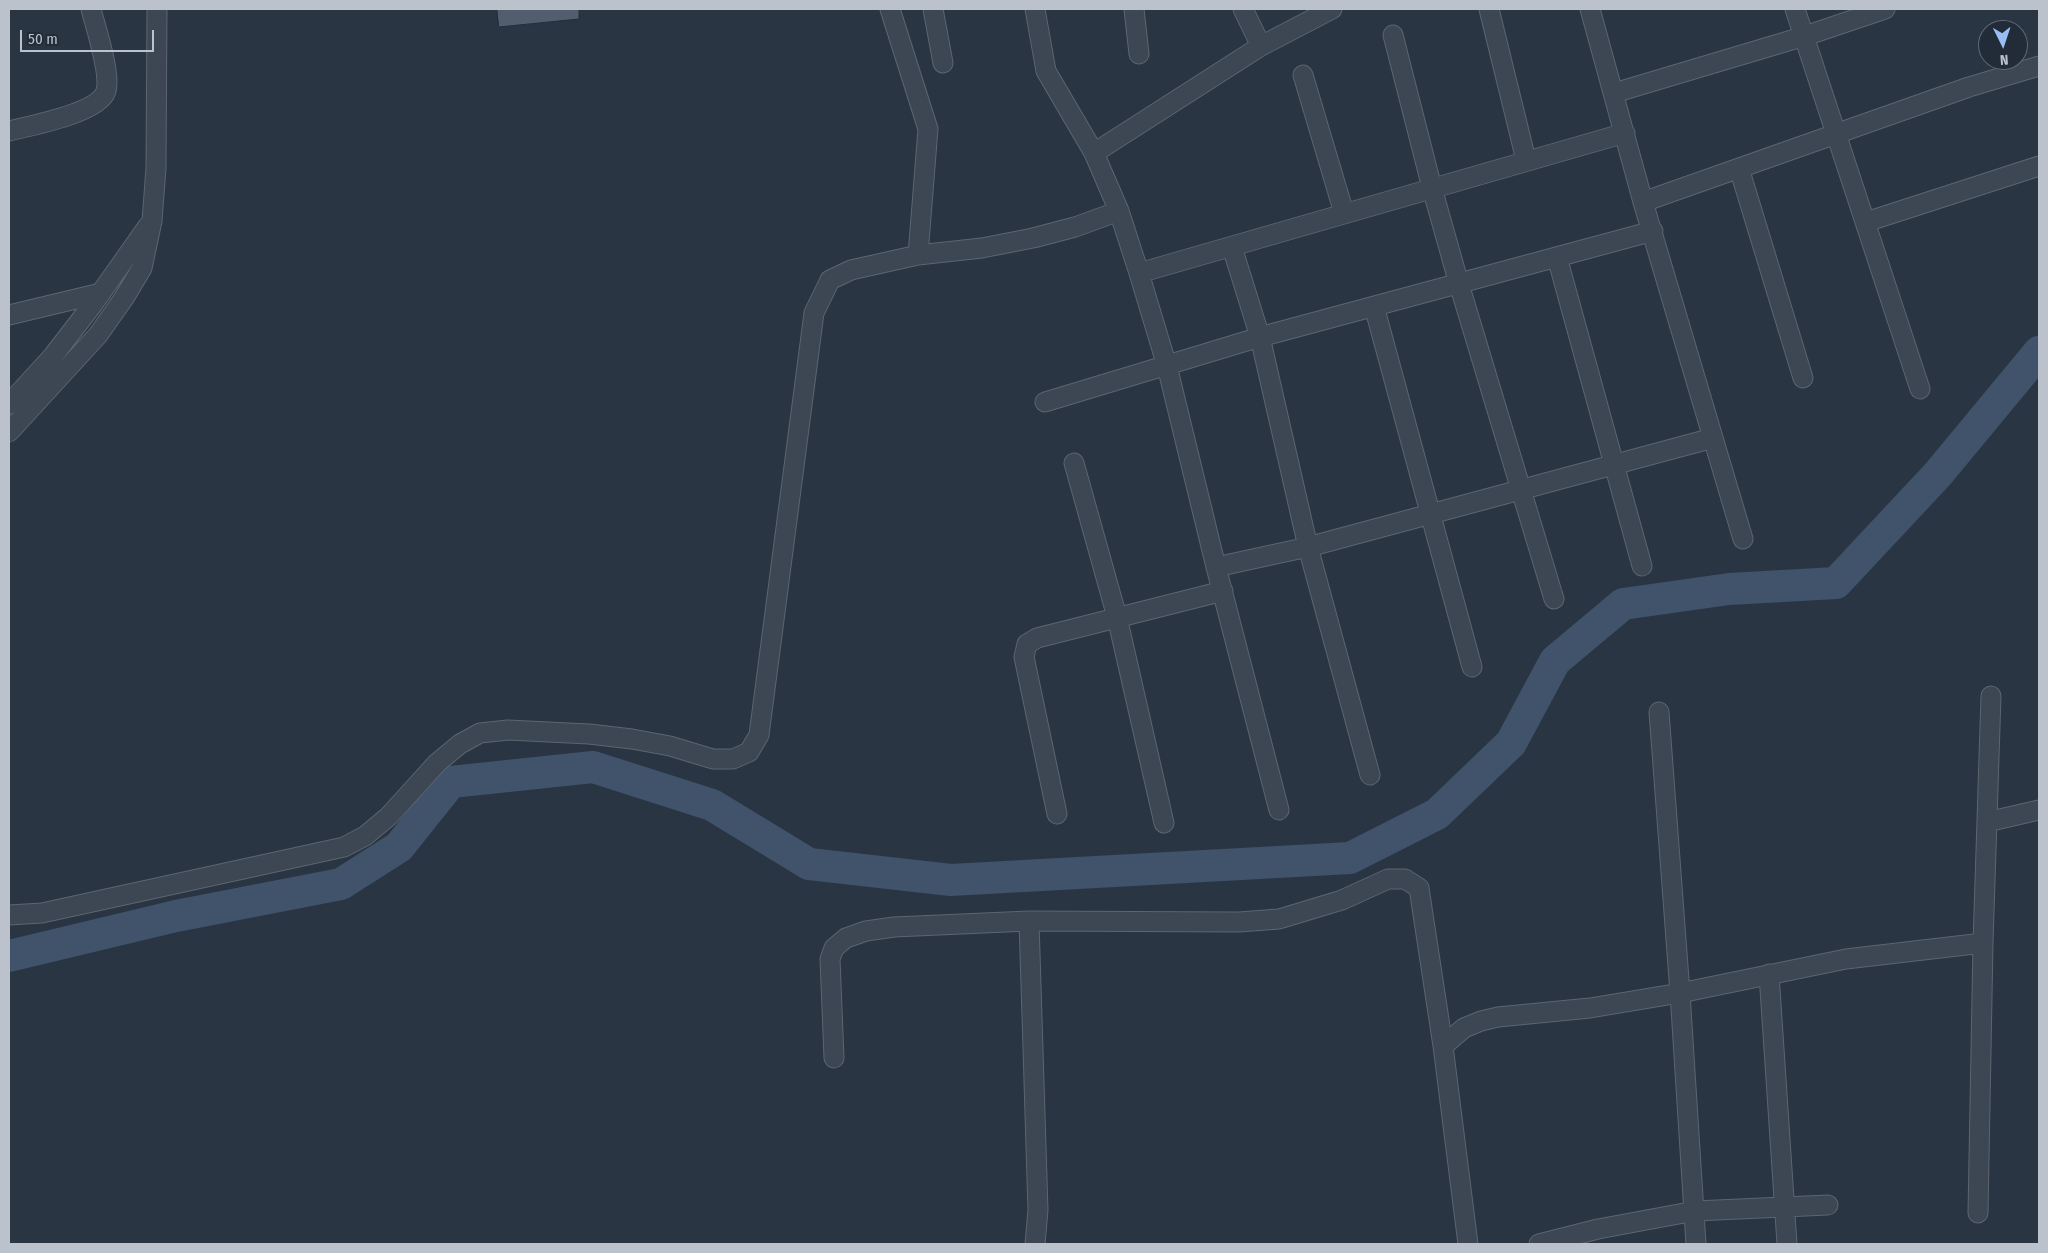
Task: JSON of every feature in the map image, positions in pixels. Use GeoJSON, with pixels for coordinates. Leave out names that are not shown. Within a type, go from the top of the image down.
{"type":"FeatureCollection","features":[{"type":"Feature","properties":{"kind":"street"},"geometry":{"type":"LineString","coordinates":[[9,131],[80,112],[97,103],[105,94],[107,82],[105,68],[91,9]]}},
{"type":"Feature","properties":{"kind":"street"},"geometry":{"type":"LineString","coordinates":[[9,432],[98,334],[124,298],[142,268],[152,221],[156,168],[157,9]]}},
{"type":"Feature","properties":{"kind":"street"},"geometry":{"type":"LineString","coordinates":[[890,9],[928,129],[918,256]]}},
{"type":"Feature","properties":{"kind":"street"},"geometry":{"type":"LineString","coordinates":[[933,9],[943,63]]}},
{"type":"Feature","properties":{"kind":"street"},"geometry":{"type":"LineString","coordinates":[[1035,9],[1046,71],[1094,153],[1119,211],[1139,273],[1167,366],[1216,567],[1279,810]]}},
{"type":"Feature","properties":{"kind":"street"},"geometry":{"type":"LineString","coordinates":[[1134,9],[1139,54]]}},
{"type":"Feature","properties":{"kind":"street"},"geometry":{"type":"LineString","coordinates":[[1242,9],[1261,46]]}},
{"type":"Feature","properties":{"kind":"street"},"geometry":{"type":"LineString","coordinates":[[1094,153],[1261,46],[1332,9]]}},
{"type":"Feature","properties":{"kind":"street"},"geometry":{"type":"LineString","coordinates":[[1489,9],[1526,160]]}},
{"type":"Feature","properties":{"kind":"street"},"geometry":{"type":"LineString","coordinates":[[1590,9],[1643,202],[1744,539]]}},
{"type":"Feature","properties":{"kind":"street"},"geometry":{"type":"LineString","coordinates":[[1795,9],[1920,389]]}},
{"type":"Feature","properties":{"kind":"street"},"geometry":{"type":"LineString","coordinates":[[1614,93],[1804,36],[1885,9]]}},
{"type":"Feature","properties":{"kind":"street"},"geometry":{"type":"LineString","coordinates":[[1393,35],[1432,188],[1459,284],[1554,599]]}},
{"type":"Feature","properties":{"kind":"street"},"geometry":{"type":"LineString","coordinates":[[1643,202],[1969,87],[2039,66]]}},
{"type":"Feature","properties":{"kind":"street"},"geometry":{"type":"LineString","coordinates":[[1302,75],[1344,214]]}},
{"type":"Feature","properties":{"kind":"street"},"geometry":{"type":"LineString","coordinates":[[1139,273],[1625,133]]}},
{"type":"Feature","properties":{"kind":"street"},"geometry":{"type":"LineString","coordinates":[[1866,222],[2039,166]]}},
{"type":"Feature","properties":{"kind":"street"},"geometry":{"type":"LineString","coordinates":[[1739,168],[1803,378]]}},
{"type":"Feature","properties":{"kind":"street"},"geometry":{"type":"LineString","coordinates":[[9,915],[42,913],[344,847],[365,836],[388,816],[438,762],[460,744],[480,733],[508,730],[588,734],[670,746],[713,759],[733,759],[749,752],[759,735],[814,313],[830,280],[851,270],[918,256],[982,248],[1033,238],[1075,227],[1119,211]]}},
{"type":"Feature","properties":{"kind":"street"},"geometry":{"type":"LineString","coordinates":[[9,404],[53,356],[152,221]]}},
{"type":"Feature","properties":{"kind":"street"},"geometry":{"type":"LineString","coordinates":[[1045,402],[1260,337],[1653,231]]}},
{"type":"Feature","properties":{"kind":"street"},"geometry":{"type":"LineString","coordinates":[[1232,247],[1260,337],[1308,547],[1370,775]]}},
{"type":"Feature","properties":{"kind":"street"},"geometry":{"type":"LineString","coordinates":[[1557,257],[1642,566]]}},
{"type":"Feature","properties":{"kind":"street"},"geometry":{"type":"LineString","coordinates":[[9,315],[101,293]]}},
{"type":"Feature","properties":{"kind":"street"},"geometry":{"type":"LineString","coordinates":[[1374,306],[1472,667]]}},
{"type":"Feature","properties":{"kind":"street"},"geometry":{"type":"LineString","coordinates":[[1216,567],[1308,547],[1713,438]]}},
{"type":"Feature","properties":{"kind":"street"},"geometry":{"type":"LineString","coordinates":[[1074,463],[1116,617],[1164,823]]}},
{"type":"Feature","properties":{"kind":"street"},"geometry":{"type":"LineString","coordinates":[[1057,814],[1024,658],[1027,644],[1037,638],[1223,591]]}},
{"type":"Feature","properties":{"kind":"street"},"geometry":{"type":"LineString","coordinates":[[1978,1213],[1983,943],[1991,696]]}},
{"type":"Feature","properties":{"kind":"street"},"geometry":{"type":"LineString","coordinates":[[1658,712],[1680,993],[1696,1244]]}},
{"type":"Feature","properties":{"kind":"street"},"geometry":{"type":"LineString","coordinates":[[1987,822],[2039,810]]}},
{"type":"Feature","properties":{"kind":"street"},"geometry":{"type":"LineString","coordinates":[[834,1058],[830,960],[834,948],[846,938],[866,931],[894,927],[1028,922],[1239,922],[1279,919],[1342,900],[1388,879],[1404,879],[1419,888],[1443,1046],[1468,1244]]}},
{"type":"Feature","properties":{"kind":"street"},"geometry":{"type":"LineString","coordinates":[[1028,922],[1038,1210],[1034,1244]]}},
{"type":"Feature","properties":{"kind":"street"},"geometry":{"type":"LineString","coordinates":[[1443,1046],[1464,1028],[1498,1017],[1590,1008],[1680,993],[1846,959],[1983,943]]}},
{"type":"Feature","properties":{"kind":"street"},"geometry":{"type":"LineString","coordinates":[[1770,974],[1788,1244]]}},
{"type":"Feature","properties":{"kind":"street"},"geometry":{"type":"LineString","coordinates":[[1549,1243],[1598,1229],[1695,1211],[1828,1205]]}},
{"type":"Feature","properties":{"kind":"building"},"geometry":{"type":"Polygon","coordinates":[[[497,9],[579,9],[579,19],[499,27],[497,9]]]}},
{"type":"Feature","properties":{"kind":"waterway"},"geometry":{"type":"LineString","coordinates":[[9,956],[176,916],[341,884],[399,847],[451,782],[593,767],[712,805],[809,864],[951,880],[1350,858],[1437,814],[1511,743],[1555,661],[1623,604],[1729,589],[1836,583],[1938,474],[2039,352]]}}]}
